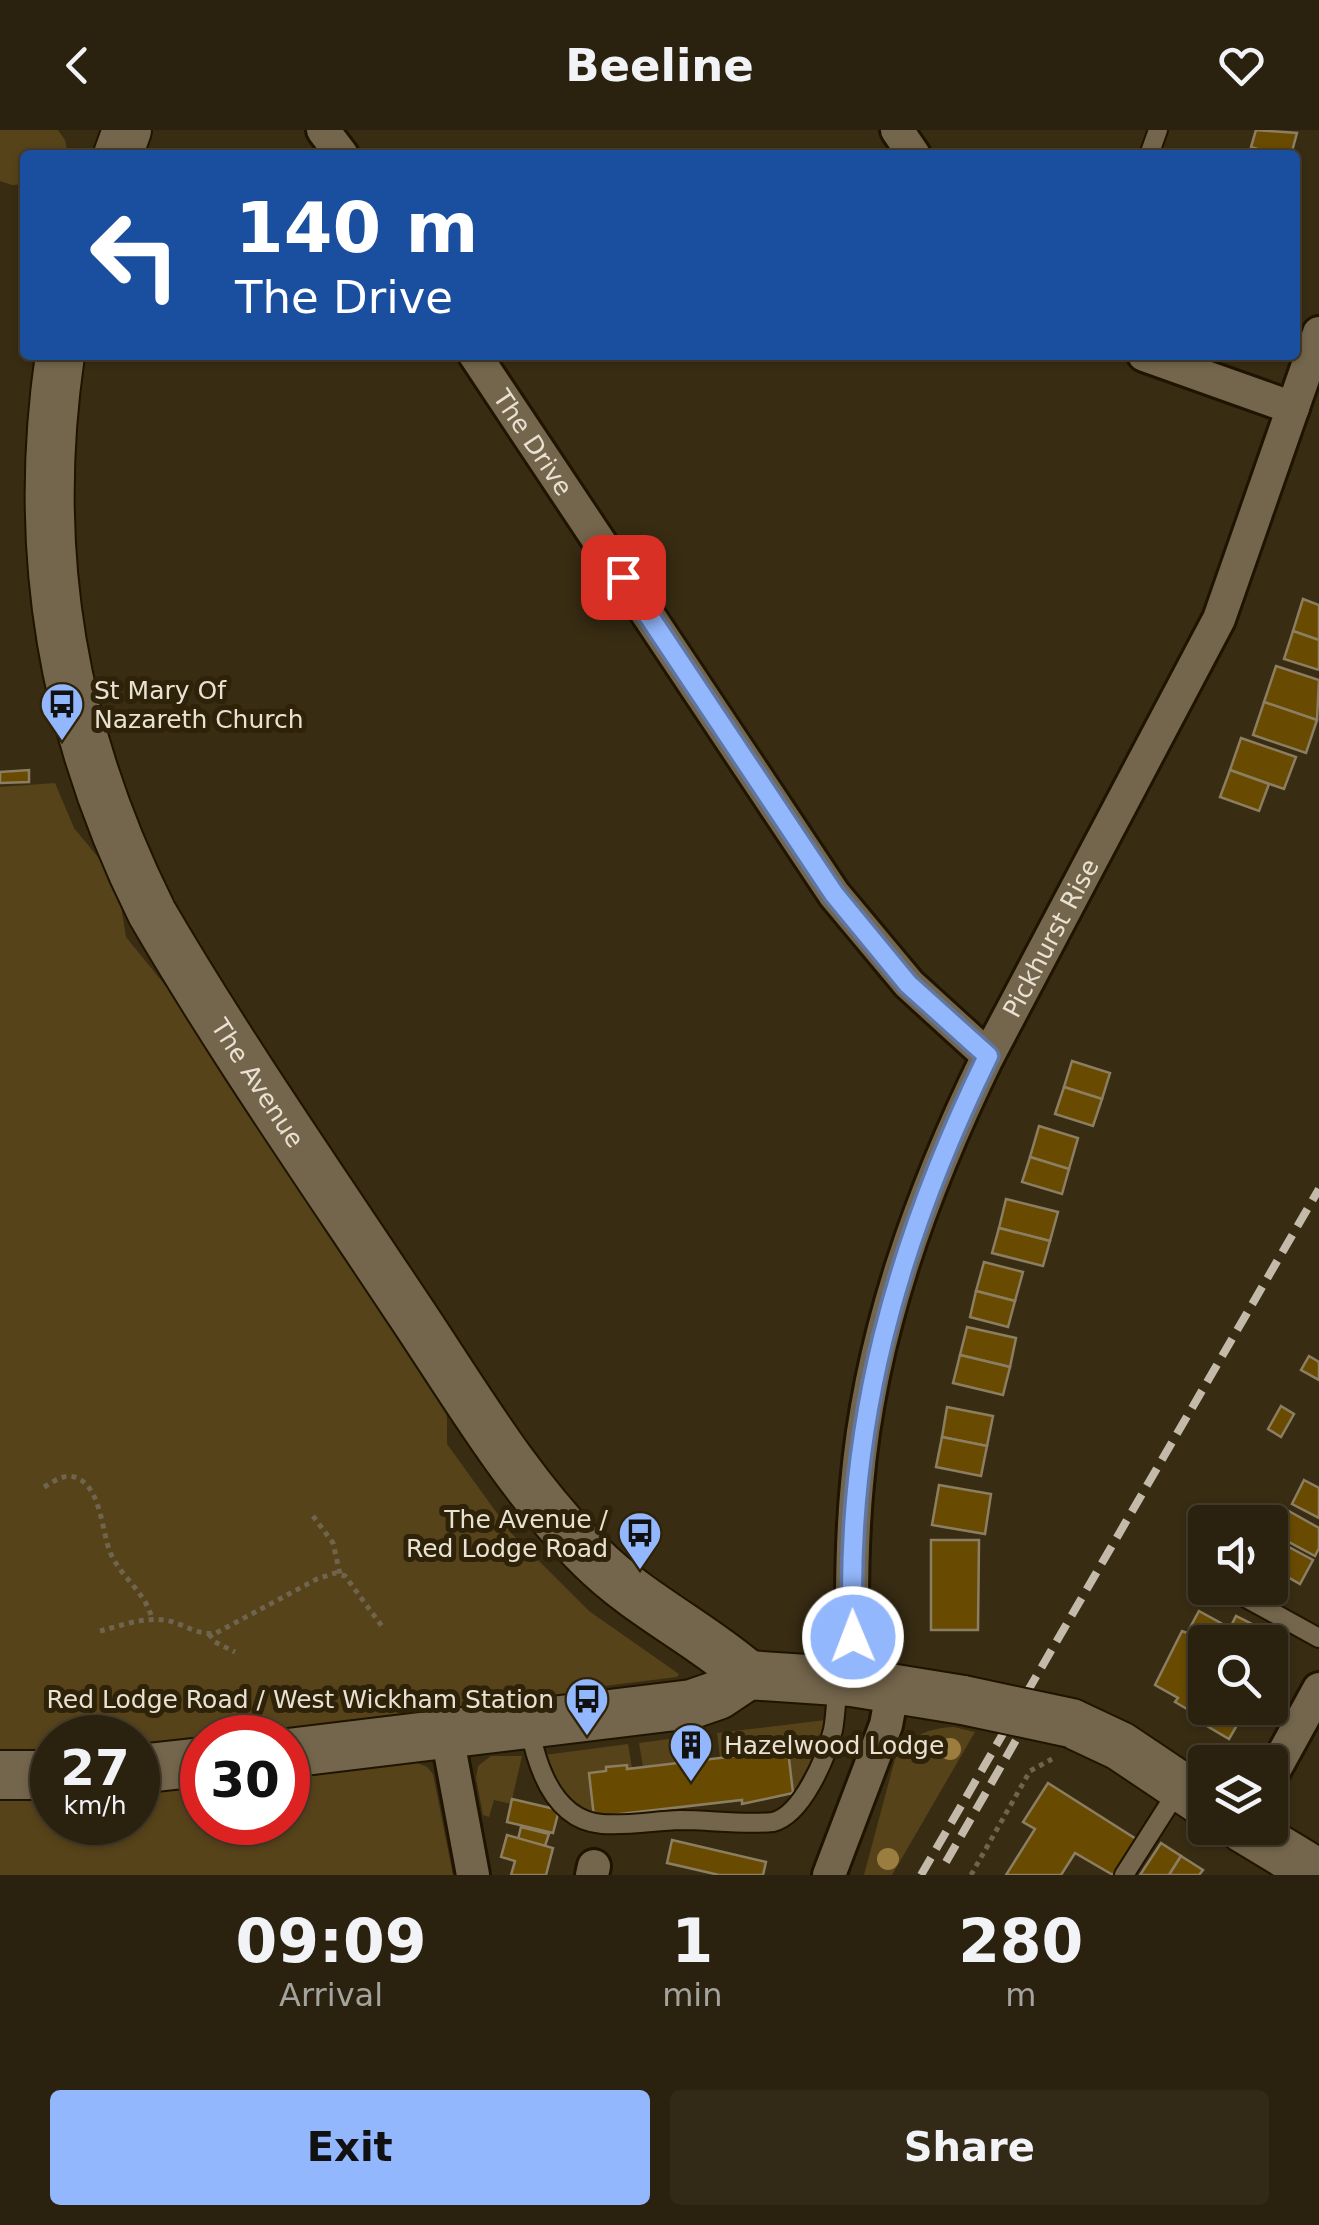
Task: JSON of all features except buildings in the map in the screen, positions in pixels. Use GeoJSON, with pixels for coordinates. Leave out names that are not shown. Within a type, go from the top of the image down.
{"type":"FeatureCollection","features":[{"type":"Feature","properties":{"kind":"street"},"geometry":{"type":"LineString","coordinates":[[323,130],[338,150]]}},
{"type":"Feature","properties":{"kind":"street","name":"Pickhurst Rise"},"geometry":{"type":"LineString","coordinates":[[829,1875],[886,1725],[861,1684],[853,1527],[869,1391],[897,1280],[956,1120],[1219,619],[1319,333]]}},
{"type":"Feature","properties":{"kind":"street","name":"The Avenue"},"geometry":{"type":"LineString","coordinates":[[59,360],[48,498],[59,634],[91,766],[125,857],[152,912],[352,1224],[540,1502],[592,1559],[624,1586],[748,1675]]}},
{"type":"Feature","properties":{"kind":"street","name":"The Drive"},"geometry":{"type":"LineString","coordinates":[[478,360],[834,894],[908,984],[988,1056]]}},
{"type":"Feature","properties":{"kind":"street"},"geometry":{"type":"LineString","coordinates":[[1158,360],[1293,408]]}},
{"type":"Feature","properties":{"kind":"street"},"geometry":{"type":"LineString","coordinates":[[310,1751],[702,1702],[748,1675],[861,1684],[1072,1722],[1120,1746],[1188,1792]]}},
{"type":"Feature","properties":{"kind":"street"},"geometry":{"type":"LineString","coordinates":[[1288,1745],[1319,1689]]}},
{"type":"Feature","properties":{"kind":"street"},"geometry":{"type":"LineString","coordinates":[[448,1735],[473,1875]]}},
{"type":"Feature","properties":{"kind":"street"},"geometry":{"type":"LineString","coordinates":[[0,1775],[30,1775]]}},
{"type":"Feature","properties":{"kind":"street"},"geometry":{"type":"LineString","coordinates":[[1272,1845],[1319,1874]]}},
{"type":"Feature","properties":{"kind":"lane"},"geometry":{"type":"LineString","coordinates":[[1259,1605],[1319,1638]]}},
{"type":"Feature","properties":{"kind":"lane"},"geometry":{"type":"LineString","coordinates":[[529,1724],[541,1775],[562,1802],[584,1820],[606,1825],[682,1820],[773,1822],[795,1810],[824,1756],[832,1732],[861,1684]]}},
{"type":"Feature","properties":{"kind":"lane"},"geometry":{"type":"LineString","coordinates":[[1124,1875],[1188,1801]]}},
{"type":"Feature","properties":{"kind":"path"},"geometry":{"type":"LineString","coordinates":[[44,1487],[65,1476],[80,1479],[86,1485],[116,1565],[148,1605],[152,1619]]}},
{"type":"Feature","properties":{"kind":"path"},"geometry":{"type":"LineString","coordinates":[[313,1516],[333,1544],[340,1574],[366,1600],[384,1629]]}},
{"type":"Feature","properties":{"kind":"path"},"geometry":{"type":"LineString","coordinates":[[100,1632],[152,1619],[209,1634],[224,1630],[318,1579],[340,1574]]}},
{"type":"Feature","properties":{"kind":"path"},"geometry":{"type":"LineString","coordinates":[[209,1634],[215,1642],[235,1652]]}},
{"type":"Feature","properties":{"kind":"path"},"geometry":{"type":"LineString","coordinates":[[972,1875],[1030,1770],[1058,1756],[1072,1722]]}},
{"type":"Feature","properties":{"kind":"shaded area"},"geometry":{"type":"Polygon","coordinates":[[[0,130],[58,130],[67,150],[20,150],[20,184],[0,181],[0,130]]]}},
{"type":"Feature","properties":{"kind":"shaded area"},"geometry":{"type":"Polygon","coordinates":[[[55,783],[74,828],[107,868],[120,900],[126,937],[195,1022],[441,1391],[447,1444],[512,1534],[589,1611],[679,1674],[596,1687],[593,1678],[584,1680],[583,1689],[576,1690],[576,1702],[410,1760],[433,1774],[453,1875],[0,1875],[0,787],[55,783]]]}},
{"type":"Feature","properties":{"kind":"shaded area"},"geometry":{"type":"Polygon","coordinates":[[[826,1720],[819,1747],[793,1793],[788,1750],[757,1754],[756,1749],[720,1758],[717,1733],[826,1720]]]}},
{"type":"Feature","properties":{"kind":"shaded area"},"geometry":{"type":"Polygon","coordinates":[[[954,1727],[975,1732],[892,1875],[864,1875],[895,1759],[906,1744],[920,1735],[954,1727]]]}},
{"type":"Feature","properties":{"kind":"shaded area"},"geometry":{"type":"Polygon","coordinates":[[[706,1734],[709,1759],[643,1767],[639,1743],[706,1734]]]}},
{"type":"Feature","properties":{"kind":"shaded area"},"geometry":{"type":"Polygon","coordinates":[[[628,1744],[632,1768],[606,1767],[594,1817],[564,1790],[544,1755],[628,1744]]]}},
{"type":"Feature","properties":{"kind":"shaded area"},"geometry":{"type":"Polygon","coordinates":[[[491,1756],[522,1756],[511,1804],[494,1800],[489,1817],[483,1815],[476,1778],[478,1766],[491,1756]]]}},
{"type":"Feature","properties":{"kind":"railway"},"geometry":{"type":"LineString","coordinates":[[921,1875],[1319,1189]]}},
{"type":"Feature","properties":{"kind":"railway"},"geometry":{"type":"LineString","coordinates":[[946,1862],[1023,1728]]}},
{"type":"Feature","properties":{"kind":"place","name":"St Mary Of Nazareth Church"},"geometry":{"type":"Point","coordinates":[62,742]}},
{"type":"Feature","properties":{"kind":"place","name":"The Avenue / Red Lodge Road"},"geometry":{"type":"Point","coordinates":[640,1571]}},
{"type":"Feature","properties":{"kind":"place","name":"Red Lodge Road / West Wickham Station"},"geometry":{"type":"Point","coordinates":[587,1737]}},
{"type":"Feature","properties":{"kind":"place","name":"Hazelwood Lodge"},"geometry":{"type":"Point","coordinates":[691,1783]}},
{"type":"Feature","properties":{"kind":"route"},"geometry":{"type":"LineString","coordinates":[[623,577],[834,894],[908,984],[988,1056],[956,1120],[921,1207],[878,1352],[857,1481],[853,1637]]}}]}
